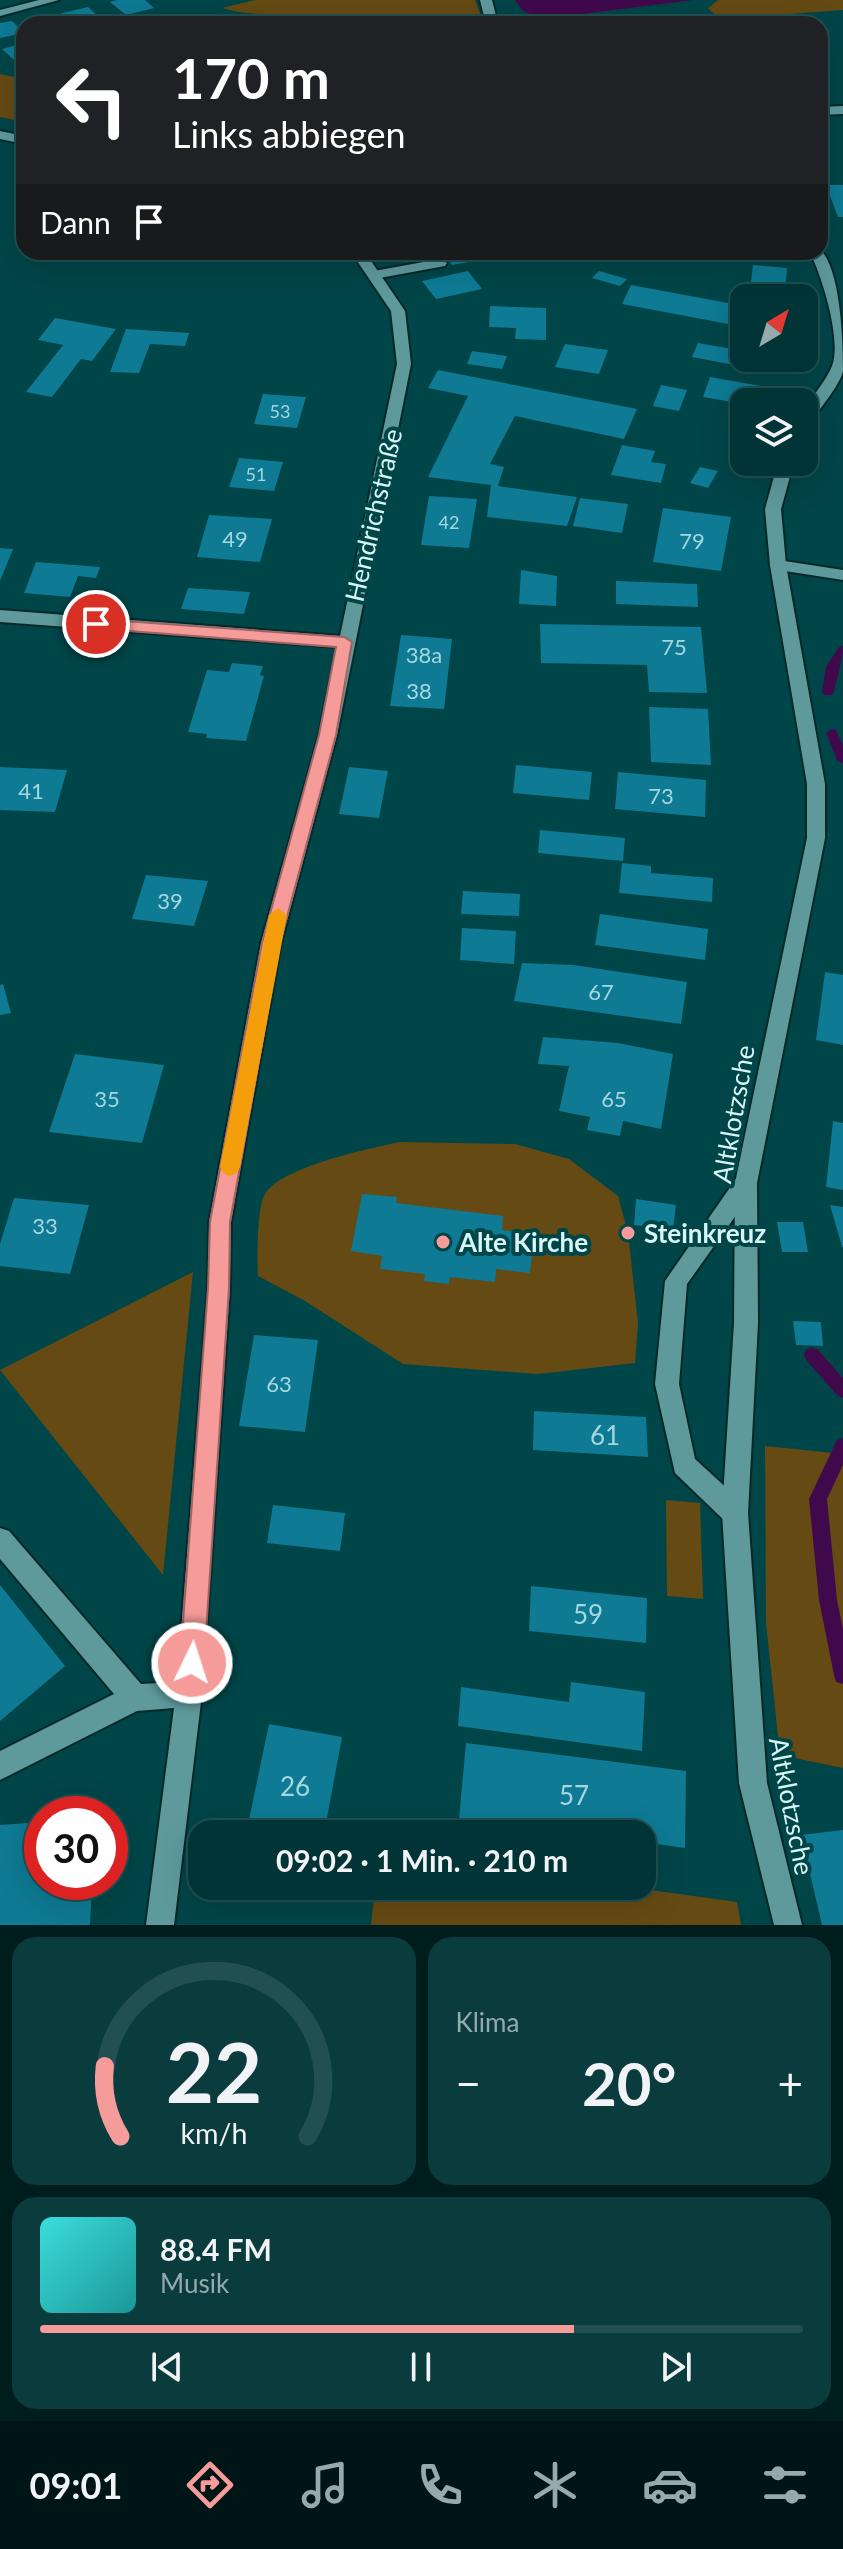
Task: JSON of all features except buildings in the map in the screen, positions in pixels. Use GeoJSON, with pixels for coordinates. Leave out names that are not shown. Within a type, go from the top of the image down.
{"type":"FeatureCollection","features":[{"type":"Feature","properties":{"kind":"street"},"geometry":{"type":"LineString","coordinates":[[0,13],[53,0]]}},
{"type":"Feature","properties":{"kind":"street","name":"Hendrichstraße"},"geometry":{"type":"LineString","coordinates":[[160,1925],[189,1694],[219,1288],[220,1222],[271,943],[328,735],[344,642],[392,433],[404,364],[398,311],[364,260]]}},
{"type":"Feature","properties":{"kind":"street"},"geometry":{"type":"LineString","coordinates":[[818,399],[839,367],[843,350],[827,274],[821,260]]}},
{"type":"Feature","properties":{"kind":"street"},"geometry":{"type":"LineString","coordinates":[[374,275],[440,263]]}},
{"type":"Feature","properties":{"kind":"street","name":"Altklotzsche"},"geometry":{"type":"LineString","coordinates":[[782,476],[773,509],[778,565],[816,784],[816,838],[746,1183],[746,1323],[735,1513],[753,1783],[788,1925]]}},
{"type":"Feature","properties":{"kind":"street"},"geometry":{"type":"LineString","coordinates":[[778,565],[843,575]]}},
{"type":"Feature","properties":{"kind":"street"},"geometry":{"type":"LineString","coordinates":[[0,616],[344,642]]}},
{"type":"Feature","properties":{"kind":"street"},"geometry":{"type":"LineString","coordinates":[[735,1513],[684,1465],[667,1384],[676,1281],[746,1183]]}},
{"type":"Feature","properties":{"kind":"street"},"geometry":{"type":"LineString","coordinates":[[0,1540],[135,1698]]}},
{"type":"Feature","properties":{"kind":"street"},"geometry":{"type":"LineString","coordinates":[[0,1766],[135,1698],[189,1694]]}},
{"type":"Feature","properties":{"kind":"shaded area"},"geometry":{"type":"Polygon","coordinates":[[[255,0],[475,0],[481,16],[282,16],[222,8],[255,0]]]}},
{"type":"Feature","properties":{"kind":"shaded area"},"geometry":{"type":"Polygon","coordinates":[[[515,0],[693,0],[567,16],[536,16],[523,11],[515,0]]]}},
{"type":"Feature","properties":{"kind":"shaded area"},"geometry":{"type":"Polygon","coordinates":[[[718,0],[843,0],[843,10],[761,16],[717,16],[708,8],[718,0]]]}},
{"type":"Feature","properties":{"kind":"shaded area"},"geometry":{"type":"Polygon","coordinates":[[[0,74],[16,77],[16,120],[0,117],[0,74]]]}},
{"type":"Feature","properties":{"kind":"shaded area"},"geometry":{"type":"Polygon","coordinates":[[[399,1142],[515,1144],[569,1159],[618,1196],[628,1233],[638,1323],[635,1363],[538,1374],[403,1364],[305,1301],[258,1276],[260,1212],[264,1196],[273,1186],[305,1168],[399,1142]]]}},
{"type":"Feature","properties":{"kind":"shaded area"},"geometry":{"type":"Polygon","coordinates":[[[193,1272],[163,1575],[0,1370],[193,1272]]]}},
{"type":"Feature","properties":{"kind":"shaded area"},"geometry":{"type":"Polygon","coordinates":[[[765,1446],[843,1454],[843,1768],[780,1755],[766,1623],[765,1446]]]}},
{"type":"Feature","properties":{"kind":"shaded area"},"geometry":{"type":"Polygon","coordinates":[[[666,1500],[700,1503],[703,1599],[667,1596],[666,1500]]]}},
{"type":"Feature","properties":{"kind":"shaded area"},"geometry":{"type":"Polygon","coordinates":[[[656,1891],[737,1902],[741,1925],[371,1925],[374,1900],[656,1900],[656,1891]]]}},
{"type":"Feature","properties":{"kind":"waterway"},"geometry":{"type":"LineString","coordinates":[[828,692],[832,667],[843,650]]}},
{"type":"Feature","properties":{"kind":"waterway"},"geometry":{"type":"LineString","coordinates":[[832,733],[843,760]]}},
{"type":"Feature","properties":{"kind":"waterway"},"geometry":{"type":"LineString","coordinates":[[812,1355],[843,1390]]}},
{"type":"Feature","properties":{"kind":"waterway"},"geometry":{"type":"LineString","coordinates":[[843,1446],[818,1499],[828,1600],[843,1675]]}},
{"type":"Feature","properties":{"kind":"slow traffic"},"geometry":{"type":"LineString","coordinates":[[230,1167],[278,915]]}},
{"type":"Feature","properties":{"kind":"place","name":"Steinkreuz"},"geometry":{"type":"Point","coordinates":[628,1233]}},
{"type":"Feature","properties":{"kind":"place","name":"Alte Kirche"},"geometry":{"type":"Point","coordinates":[443,1242]}},
{"type":"Feature","properties":{"kind":"route"},"geometry":{"type":"LineString","coordinates":[[96,624],[344,642],[328,735],[300,828],[271,943],[220,1222],[219,1288],[192,1663]]}}]}
